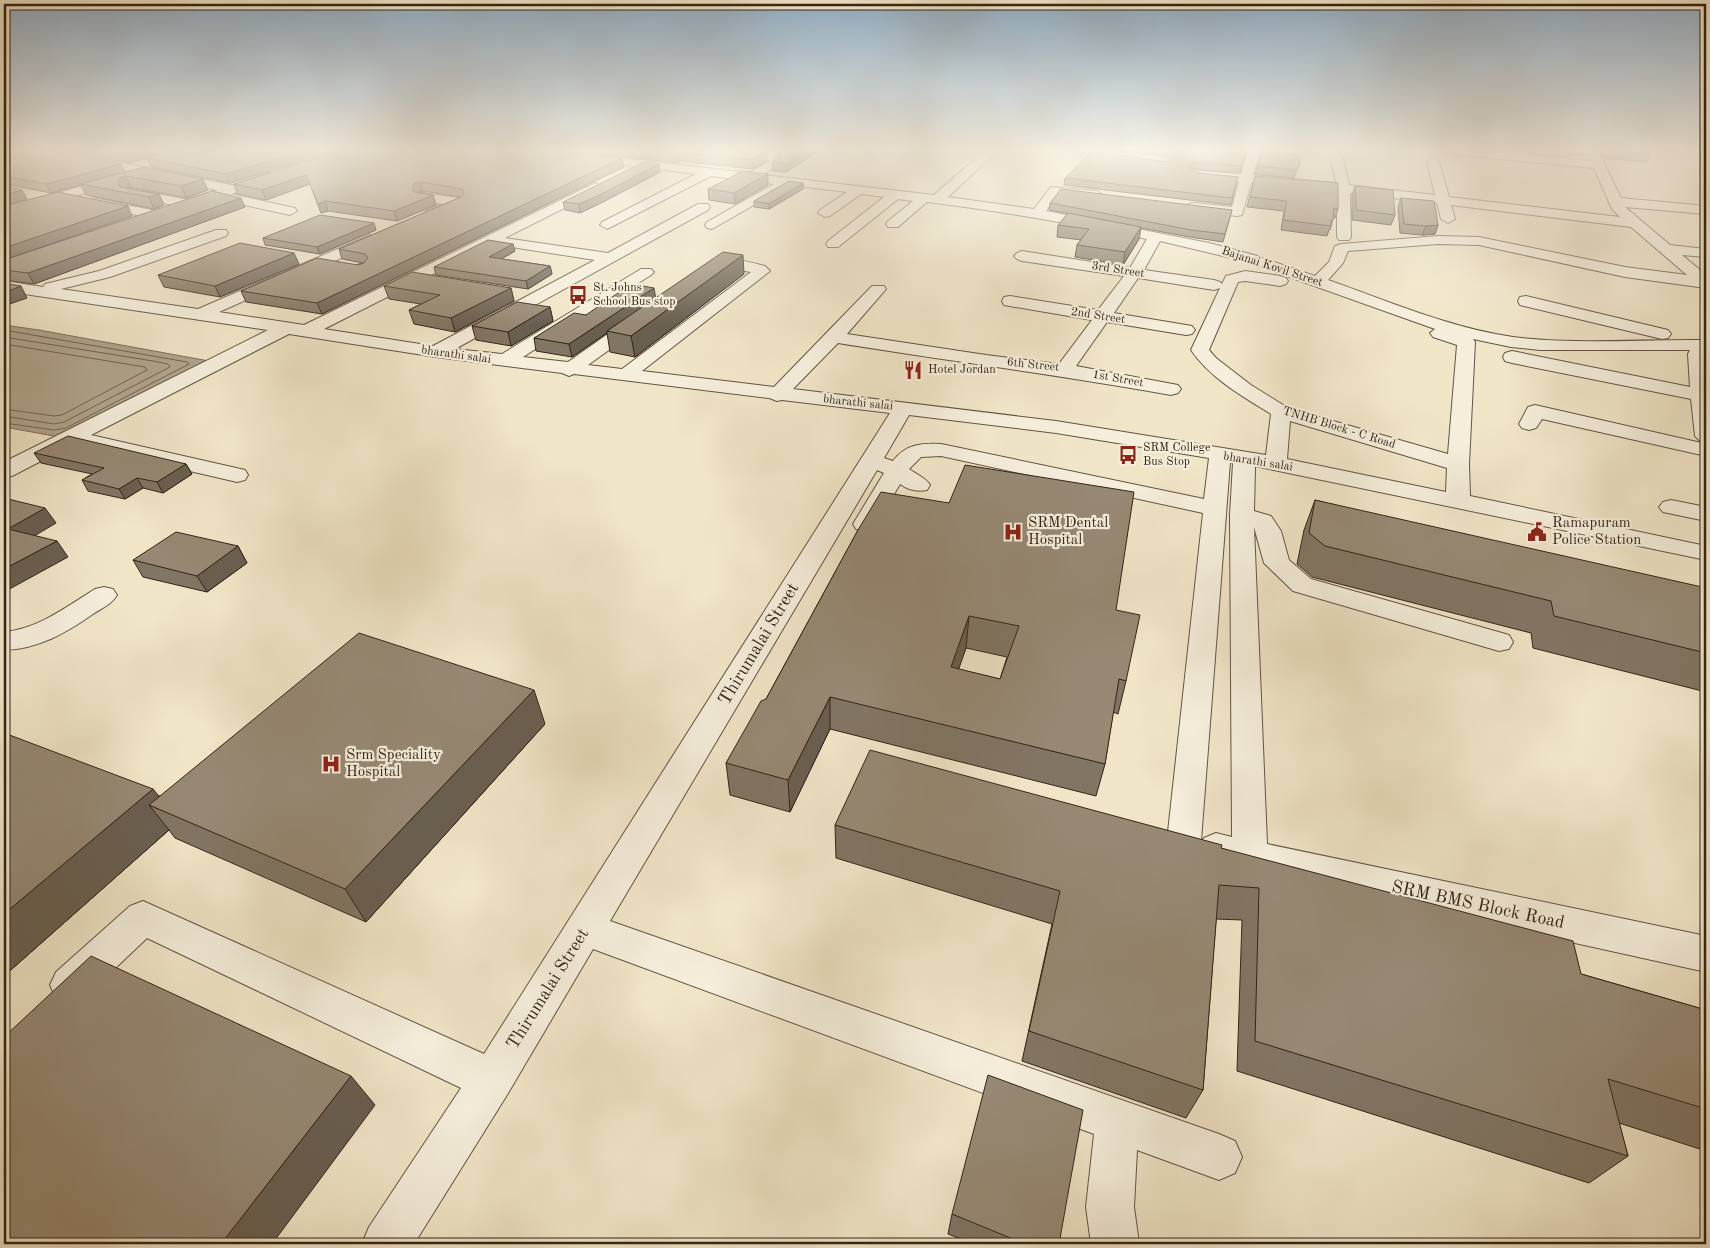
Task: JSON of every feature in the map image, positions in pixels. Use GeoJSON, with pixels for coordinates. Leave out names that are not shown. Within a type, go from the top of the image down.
{"type":"FeatureCollection","features":[{"type":"Feature","properties":{"kind":"main road"},"geometry":{"type":"LineString","coordinates":[[129,224],[172,209]]}},
{"type":"Feature","properties":{"kind":"street"},"geometry":{"type":"LineString","coordinates":[[127,209],[156,215]]}},
{"type":"Feature","properties":{"kind":"street"},"geometry":{"type":"LineString","coordinates":[[284,209],[290,211]]}},
{"type":"Feature","properties":{"kind":"street"},"geometry":{"type":"LineString","coordinates":[[418,220],[442,209]]}},
{"type":"Feature","properties":{"kind":"street"},"geometry":{"type":"LineString","coordinates":[[304,332],[553,209]]}},
{"type":"Feature","properties":{"kind":"street"},"geometry":{"type":"LineString","coordinates":[[607,225],[637,209]]}},
{"type":"Feature","properties":{"kind":"street"},"geometry":{"type":"LineString","coordinates":[[436,352],[699,209]]}},
{"type":"Feature","properties":{"kind":"street"},"geometry":{"type":"LineString","coordinates":[[712,225],[740,209]]}},
{"type":"Feature","properties":{"kind":"street"},"geometry":{"type":"LineString","coordinates":[[824,213],[830,209]]}},
{"type":"Feature","properties":{"kind":"street"},"geometry":{"type":"LineString","coordinates":[[833,244],[877,209]]}},
{"type":"Feature","properties":{"kind":"street"},"geometry":{"type":"LineString","coordinates":[[893,224],[915,209]]}},
{"type":"Feature","properties":{"kind":"street","name":"Bajanai Kovil Street"},"geometry":{"type":"LineString","coordinates":[[1004,209],[1209,247],[1318,281],[1386,307],[1449,328],[1511,342],[1540,345],[1687,343],[1706,345]]}},
{"type":"Feature","properties":{"kind":"street"},"geometry":{"type":"LineString","coordinates":[[1038,214],[1042,209]]}},
{"type":"Feature","properties":{"kind":"street"},"geometry":{"type":"LineString","coordinates":[[1213,209],[1237,212],[1238,209]]}},
{"type":"Feature","properties":{"kind":"street"},"geometry":{"type":"LineString","coordinates":[[1343,209],[1344,237]]}},
{"type":"Feature","properties":{"kind":"street"},"geometry":{"type":"LineString","coordinates":[[1446,209],[1453,240]]}},
{"type":"Feature","properties":{"kind":"street"},"geometry":{"type":"LineString","coordinates":[[1516,209],[1636,223]]}},
{"type":"Feature","properties":{"kind":"street"},"geometry":{"type":"LineString","coordinates":[[1619,209],[1706,283]]}},
{"type":"Feature","properties":{"kind":"street"},"geometry":{"type":"LineString","coordinates":[[200,314],[392,231]]}},
{"type":"Feature","properties":{"kind":"street"},"geometry":{"type":"LineString","coordinates":[[40,291],[66,282],[104,274],[221,232]]}},
{"type":"Feature","properties":{"kind":"street","name":"6th Street"},"geometry":{"type":"LineString","coordinates":[[834,337],[986,361],[1064,370],[1134,273],[1156,236]]}},
{"type":"Feature","properties":{"kind":"street"},"geometry":{"type":"LineString","coordinates":[[492,240],[608,258]]}},
{"type":"Feature","properties":{"kind":"street"},"geometry":{"type":"LineString","coordinates":[[1318,281],[1333,267],[1340,256],[1340,249],[1363,245],[1453,240],[1494,243],[1625,272],[1706,283]]}},
{"type":"Feature","properties":{"kind":"street"},"geometry":{"type":"LineString","coordinates":[[1667,249],[1706,253]]}},
{"type":"Feature","properties":{"kind":"street"},"geometry":{"type":"LineString","coordinates":[[294,256],[345,266]]}},
{"type":"Feature","properties":{"kind":"street","name":"3rd Street"},"geometry":{"type":"LineString","coordinates":[[1022,256],[1214,285]]}},
{"type":"Feature","properties":{"kind":"street"},"geometry":{"type":"LineString","coordinates":[[624,376],[762,271],[760,269],[724,263],[695,282]]}},
{"type":"Feature","properties":{"kind":"street"},"geometry":{"type":"LineString","coordinates":[[504,361],[646,272]]}},
{"type":"Feature","properties":{"kind":"street","name":"TNHB Block - C Road"},"geometry":{"type":"LineString","coordinates":[[1245,276],[1275,279],[1356,304],[1466,342],[1458,464],[1281,412],[1237,384],[1209,362],[1200,350],[1232,279],[1245,276]]}},
{"type":"Feature","properties":{"kind":"street"},"geometry":{"type":"LineString","coordinates":[[416,278],[444,282]]}},
{"type":"Feature","properties":{"kind":"street","name":"bharathi salai"},"geometry":{"type":"LineString","coordinates":[[4,286],[200,314],[436,352],[568,370],[1056,427],[1276,463],[1706,553]]}},
{"type":"Feature","properties":{"kind":"street"},"geometry":{"type":"LineString","coordinates":[[777,395],[878,289]]}},
{"type":"Feature","properties":{"kind":"street"},"geometry":{"type":"LineString","coordinates":[[508,293],[535,297]]}},
{"type":"Feature","properties":{"kind":"street"},"geometry":{"type":"LineString","coordinates":[[1526,300],[1644,329],[1687,343]]}},
{"type":"Feature","properties":{"kind":"street","name":"2nd Street"},"geometry":{"type":"LineString","coordinates":[[1010,301],[1186,330]]}},
{"type":"Feature","properties":{"kind":"street"},"geometry":{"type":"LineString","coordinates":[[568,370],[655,309]]}},
{"type":"Feature","properties":{"kind":"street"},"geometry":{"type":"LineString","coordinates":[[4,471],[284,329]]}},
{"type":"Feature","properties":{"kind":"street"},"geometry":{"type":"LineString","coordinates":[[1706,355],[1697,354],[1706,436]]}},
{"type":"Feature","properties":{"kind":"street"},"geometry":{"type":"LineString","coordinates":[[1511,356],[1700,395]]}},
{"type":"Feature","properties":{"kind":"street","name":"1st Street"},"geometry":{"type":"LineString","coordinates":[[1064,370],[1171,389]]}},
{"type":"Feature","properties":{"kind":"street","name":"Thirumalai Street"},"geometry":{"type":"LineString","coordinates":[[386,1244],[492,1080],[585,929],[883,466],[903,408]]}},
{"type":"Feature","properties":{"kind":"street"},"geometry":{"type":"LineString","coordinates":[[1530,424],[1535,410],[1706,450]]}},
{"type":"Feature","properties":{"kind":"street"},"geometry":{"type":"LineString","coordinates":[[1276,463],[1281,412]]}},
{"type":"Feature","properties":{"kind":"street"},"geometry":{"type":"LineString","coordinates":[[71,437],[237,475]]}},
{"type":"Feature","properties":{"kind":"street"},"geometry":{"type":"LineString","coordinates":[[853,544],[883,466],[912,453],[925,450],[941,450],[1214,508],[1220,455]]}},
{"type":"Feature","properties":{"kind":"street"},"geometry":{"type":"LineString","coordinates":[[1244,459],[1242,515],[1250,856]]}},
{"type":"Feature","properties":{"kind":"street"},"geometry":{"type":"LineString","coordinates":[[1458,464],[1458,501]]}},
{"type":"Feature","properties":{"kind":"street"},"geometry":{"type":"LineString","coordinates":[[883,466],[918,485]]}},
{"type":"Feature","properties":{"kind":"street"},"geometry":{"type":"LineString","coordinates":[[1671,507],[1706,514]]}},
{"type":"Feature","properties":{"kind":"street","name":"SRM BMS Block Road"},"geometry":{"type":"LineString","coordinates":[[1214,508],[1170,837],[1250,856],[1706,954]]}},
{"type":"Feature","properties":{"kind":"street"},"geometry":{"type":"LineString","coordinates":[[1242,515],[1263,521],[1269,531],[1277,563],[1302,585],[1498,642]]}},
{"type":"Feature","properties":{"kind":"street"},"geometry":{"type":"LineString","coordinates":[[4,640],[14,641],[33,638],[104,595]]}},
{"type":"Feature","properties":{"kind":"street"},"geometry":{"type":"LineString","coordinates":[[48,1007],[142,918],[492,1080]]}},
{"type":"Feature","properties":{"kind":"street"},"geometry":{"type":"LineString","coordinates":[[585,929],[1218,1157]]}},
{"type":"Feature","properties":{"kind":"street"},"geometry":{"type":"LineString","coordinates":[[1115,1244],[1110,1207],[1117,1121]]}},
{"type":"Feature","properties":{"kind":"water"},"geometry":{"type":"Polygon","coordinates":[[[4,325],[209,361],[68,433],[54,436],[4,427],[4,325]]]}},
{"type":"Feature","properties":{"kind":"building"},"geometry":{"type":"Polygon","coordinates":[[[4,209],[118,209],[4,248],[4,209]]]}},
{"type":"Feature","properties":{"kind":"building"},"geometry":{"type":"Polygon","coordinates":[[[157,209],[209,209],[28,273],[4,270],[4,260],[157,209]]]}},
{"type":"Feature","properties":{"kind":"building"},"geometry":{"type":"Polygon","coordinates":[[[432,209],[514,209],[317,303],[241,291],[317,258],[358,265],[364,263],[368,258],[365,254],[339,249],[432,209]]]}},
{"type":"Feature","properties":{"kind":"building"},"geometry":{"type":"Polygon","coordinates":[[[1083,209],[1232,210],[1225,234],[1191,230],[1083,209]]]}},
{"type":"Feature","properties":{"kind":"building"},"geometry":{"type":"Polygon","coordinates":[[[1285,209],[1334,209],[1331,226],[1283,220],[1285,209]]]}},
{"type":"Feature","properties":{"kind":"building"},"geometry":{"type":"Polygon","coordinates":[[[1395,209],[1395,215],[1356,210],[1395,209]]]}},
{"type":"Feature","properties":{"kind":"building"},"geometry":{"type":"Polygon","coordinates":[[[1402,209],[1435,209],[1438,225],[1404,224],[1402,209]]]}},
{"type":"Feature","properties":{"kind":"building"},"geometry":{"type":"Polygon","coordinates":[[[1068,213],[1141,227],[1125,252],[1077,245],[1089,229],[1058,225],[1068,213]]]}},
{"type":"Feature","properties":{"kind":"building"},"geometry":{"type":"Polygon","coordinates":[[[320,215],[374,223],[317,247],[263,238],[320,215]]]}},
{"type":"Feature","properties":{"kind":"building"},"geometry":{"type":"Polygon","coordinates":[[[488,240],[513,244],[489,257],[550,266],[526,281],[434,267],[488,240]]]}},
{"type":"Feature","properties":{"kind":"building"},"geometry":{"type":"Polygon","coordinates":[[[240,243],[294,253],[215,286],[158,275],[240,243]]]}},
{"type":"Feature","properties":{"kind":"building"},"geometry":{"type":"Polygon","coordinates":[[[723,252],[743,255],[631,336],[607,331],[723,252]]]}},
{"type":"Feature","properties":{"kind":"building"},"geometry":{"type":"Polygon","coordinates":[[[412,272],[511,288],[451,318],[409,310],[440,295],[384,286],[412,272]]]}},
{"type":"Feature","properties":{"kind":"building"},"geometry":{"type":"Polygon","coordinates":[[[4,283],[21,286],[4,293],[4,283]]]}},
{"type":"Feature","properties":{"kind":"building"},"geometry":{"type":"Polygon","coordinates":[[[631,284],[654,288],[569,344],[534,338],[574,313],[586,315],[631,284]]]}},
{"type":"Feature","properties":{"kind":"building"},"geometry":{"type":"Polygon","coordinates":[[[517,302],[550,307],[508,332],[472,326],[517,302]]]}},
{"type":"Feature","properties":{"kind":"building"},"geometry":{"type":"Polygon","coordinates":[[[68,436],[186,464],[157,482],[137,478],[119,489],[82,480],[104,468],[34,453],[68,436]]]}},
{"type":"Feature","properties":{"kind":"building"},"geometry":{"type":"Polygon","coordinates":[[[965,465],[1134,492],[1116,610],[1140,615],[1126,681],[1119,679],[1105,764],[830,697],[788,780],[726,763],[761,701],[766,699],[858,530],[881,492],[949,503],[965,465]],[[969,616],[951,667],[1000,679],[1019,626],[969,616]]]}},
{"type":"Feature","properties":{"kind":"building"},"geometry":{"type":"Polygon","coordinates":[[[4,498],[45,508],[8,529],[57,541],[4,569],[4,498]]]}},
{"type":"Feature","properties":{"kind":"building"},"geometry":{"type":"Polygon","coordinates":[[[1315,500],[1702,587],[1706,599],[1706,653],[1554,616],[1551,601],[1325,546],[1309,533],[1315,500]]]}},
{"type":"Feature","properties":{"kind":"building"},"geometry":{"type":"Polygon","coordinates":[[[176,532],[238,546],[197,576],[133,560],[176,532]]]}},
{"type":"Feature","properties":{"kind":"building"},"geometry":{"type":"Polygon","coordinates":[[[359,633],[534,690],[345,889],[149,805],[359,633]]]}},
{"type":"Feature","properties":{"kind":"building"},"geometry":{"type":"Polygon","coordinates":[[[4,733],[153,789],[4,914],[4,733]]]}},
{"type":"Feature","properties":{"kind":"building"},"geometry":{"type":"Polygon","coordinates":[[[870,750],[1222,845],[1221,848],[1573,941],[1581,974],[1706,1010],[1706,1109],[1608,1079],[1628,1156],[1255,1041],[1259,888],[1219,885],[1203,1090],[1029,1031],[1060,891],[835,825],[870,750]]]}},
{"type":"Feature","properties":{"kind":"building"},"geometry":{"type":"Polygon","coordinates":[[[91,956],[351,1076],[221,1244],[4,1244],[4,1037],[91,956]]]}},
{"type":"Feature","properties":{"kind":"building"},"geometry":{"type":"Polygon","coordinates":[[[988,1075],[1083,1110],[1059,1244],[1025,1244],[952,1214],[988,1075]]]}},
{"type":"Feature","properties":{"kind":"place","name":"St. Johns School Bus stop"},"geometry":{"type":"Point","coordinates":[578,295]}},
{"type":"Feature","properties":{"kind":"place","name":"Hotel Jordan"},"geometry":{"type":"Point","coordinates":[913,370]}},
{"type":"Feature","properties":{"kind":"place","name":"SRM College Bus Stop"},"geometry":{"type":"Point","coordinates":[1128,455]}},
{"type":"Feature","properties":{"kind":"place","name":"SRM Dental Hospital"},"geometry":{"type":"Point","coordinates":[1013,532]}},
{"type":"Feature","properties":{"kind":"place","name":"Ramapuram Police Station"},"geometry":{"type":"Point","coordinates":[1537,532]}},
{"type":"Feature","properties":{"kind":"place","name":"Srm Speciality Hospital"},"geometry":{"type":"Point","coordinates":[331,764]}}]}
